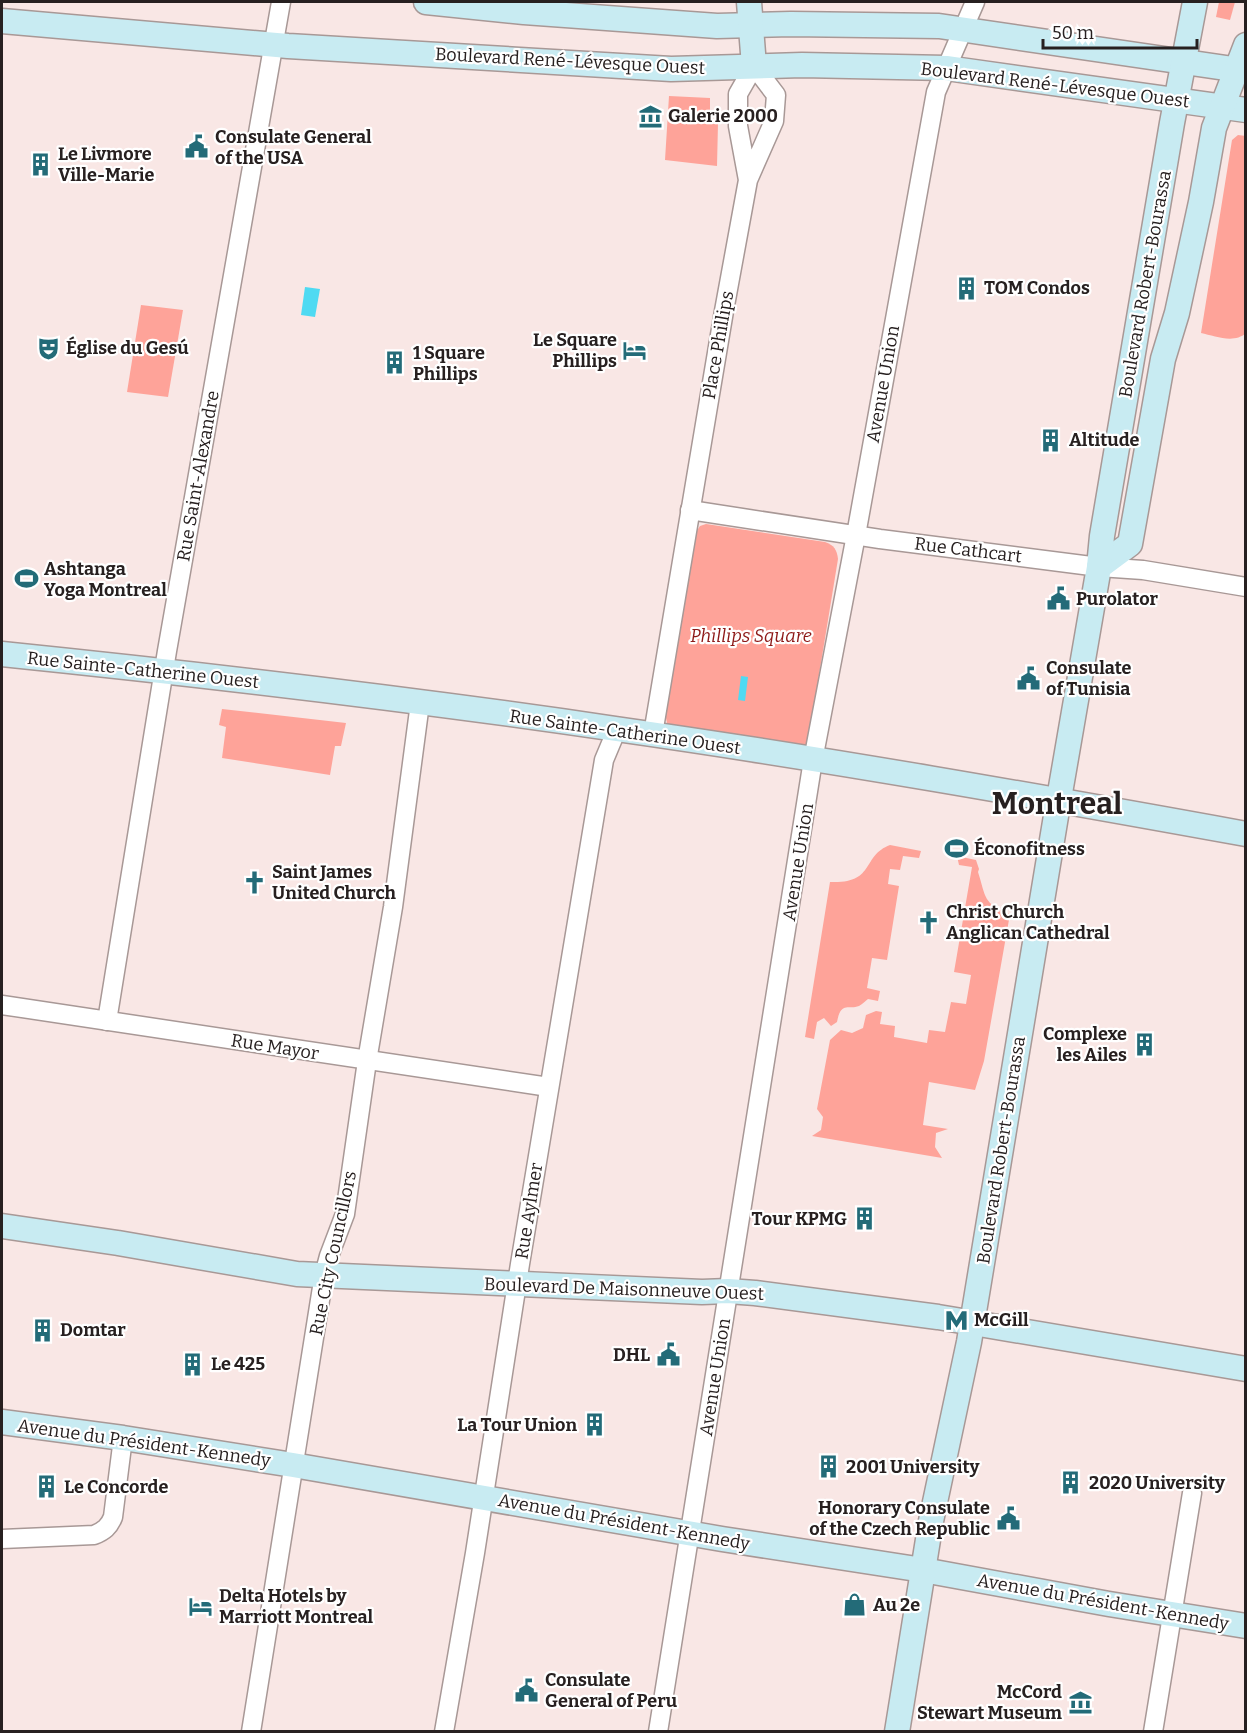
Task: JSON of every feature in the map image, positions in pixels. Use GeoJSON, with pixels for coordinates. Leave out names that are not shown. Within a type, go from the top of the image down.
{"type":"FeatureCollection","features":[{"type":"Feature","properties":{"kind":"main road"},"geometry":{"type":"LineString","coordinates":[[426,2],[698,25],[750,13],[933,26],[1241,70]]}},
{"type":"Feature","properties":{"kind":"main road","name":"Boulevard Robert-Bourassa"},"geometry":{"type":"LineString","coordinates":[[897,1731],[931,1521],[972,1322],[1099,567],[1101,536],[1195,2]]}},
{"type":"Feature","properties":{"kind":"main road"},"geometry":{"type":"LineString","coordinates":[[750,13],[754,66]]}},
{"type":"Feature","properties":{"kind":"main road","name":"Boulevard René-Lévesque Ouest"},"geometry":{"type":"LineString","coordinates":[[2,21],[273,45],[671,69],[754,66],[923,66],[1234,108]]}},
{"type":"Feature","properties":{"kind":"main road","name":"Boulevard Robert-Bourassa"},"geometry":{"type":"LineString","coordinates":[[1099,567],[1130,544],[1163,359],[1177,313],[1214,128],[1234,108],[1245,45]]}},
{"type":"Feature","properties":{"kind":"main road","name":"Rue Sainte-Catherine Ouest"},"geometry":{"type":"LineString","coordinates":[[2,654],[164,671],[653,734],[1245,834]]}},
{"type":"Feature","properties":{"kind":"main road","name":"Boulevard De Maisonneuve Ouest"},"geometry":{"type":"LineString","coordinates":[[2,1226],[118,1243],[297,1274],[766,1294],[972,1322],[1245,1369]]}},
{"type":"Feature","properties":{"kind":"main road","name":"Avenue du Président-Kennedy"},"geometry":{"type":"LineString","coordinates":[[2,1422],[123,1438],[293,1465],[1245,1626]]}},
{"type":"Feature","properties":{"kind":"street","name":"Rue Saint-Alexandre"},"geometry":{"type":"LineString","coordinates":[[107,1021],[164,671],[281,2]]}},
{"type":"Feature","properties":{"kind":"street","name":"Avenue Union"},"geometry":{"type":"LineString","coordinates":[[658,1731],[813,760],[850,557],[856,535],[936,92],[975,2]]}},
{"type":"Feature","properties":{"kind":"street"},"geometry":{"type":"LineString","coordinates":[[754,66],[776,95],[774,122],[748,180],[738,126],[738,94],[754,66]]}},
{"type":"Feature","properties":{"kind":"street","name":"Place Phillips"},"geometry":{"type":"LineString","coordinates":[[653,734],[748,180]]}},
{"type":"Feature","properties":{"kind":"street","name":"Rue Cathcart"},"geometry":{"type":"LineString","coordinates":[[690,510],[856,535],[1099,567],[1143,570],[1245,587]]}},
{"type":"Feature","properties":{"kind":"street","name":"Rue City Councillors"},"geometry":{"type":"LineString","coordinates":[[251,1731],[324,1275],[345,1214],[367,1061],[393,907],[420,703]]}},
{"type":"Feature","properties":{"kind":"street","name":"Rue Aylmer"},"geometry":{"type":"LineString","coordinates":[[444,1731],[604,760],[617,729]]}},
{"type":"Feature","properties":{"kind":"street","name":"Rue Mayor"},"geometry":{"type":"LineString","coordinates":[[2,1005],[549,1087]]}},
{"type":"Feature","properties":{"kind":"street"},"geometry":{"type":"LineString","coordinates":[[2,1539],[94,1535],[110,1526],[123,1438]]}},
{"type":"Feature","properties":{"kind":"street"},"geometry":{"type":"LineString","coordinates":[[1153,1731],[1192,1492]]}},
{"type":"Feature","properties":{"kind":"green space"},"geometry":{"type":"Polygon","coordinates":[[[1219,2],[1235,2],[1230,20],[1216,17],[1219,2]]]}},
{"type":"Feature","properties":{"kind":"green space"},"geometry":{"type":"Polygon","coordinates":[[[669,96],[710,98],[710,121],[718,123],[717,166],[665,160],[669,96]]]}},
{"type":"Feature","properties":{"kind":"green space"},"geometry":{"type":"Polygon","coordinates":[[[1238,135],[1246,136],[1246,333],[1230,339],[1201,333],[1232,140],[1238,135]]]}},
{"type":"Feature","properties":{"kind":"green space"},"geometry":{"type":"Polygon","coordinates":[[[141,305],[183,310],[168,397],[127,392],[141,305]]]}},
{"type":"Feature","properties":{"kind":"green space","name":"Phillips Square"},"geometry":{"type":"Polygon","coordinates":[[[706,524],[825,542],[836,550],[838,559],[807,748],[671,728],[667,723],[665,713],[694,535],[700,526],[706,524]]]}},
{"type":"Feature","properties":{"kind":"green space"},"geometry":{"type":"Polygon","coordinates":[[[222,709],[346,723],[341,746],[335,746],[330,775],[222,758],[226,727],[219,725],[222,709]]]}},
{"type":"Feature","properties":{"kind":"green space"},"geometry":{"type":"Polygon","coordinates":[[[890,845],[921,851],[919,858],[903,856],[900,870],[890,869],[888,884],[899,886],[887,960],[872,958],[867,988],[880,991],[878,1001],[868,999],[859,1006],[843,1009],[837,1022],[831,1026],[824,1018],[817,1022],[814,1039],[805,1037],[830,882],[855,879],[862,874],[881,850],[890,845]]]}},
{"type":"Feature","properties":{"kind":"green space"},"geometry":{"type":"Polygon","coordinates":[[[957,856],[976,860],[987,899],[995,907],[1010,914],[984,1061],[975,1090],[929,1082],[923,1125],[948,1129],[936,1133],[935,1147],[942,1158],[812,1136],[821,1130],[823,1117],[817,1109],[830,1040],[841,1030],[852,1033],[863,1028],[866,1015],[876,1011],[882,1012],[880,1024],[895,1026],[894,1037],[927,1043],[929,1030],[945,1032],[951,1002],[966,1004],[971,975],[954,972],[972,867],[959,865],[957,856]]]}},
{"type":"Feature","properties":{"kind":"water"},"geometry":{"type":"Polygon","coordinates":[[[305,287],[320,289],[315,317],[301,315],[305,287]]]}},
{"type":"Feature","properties":{"kind":"water"},"geometry":{"type":"Polygon","coordinates":[[[741,676],[748,677],[745,701],[738,700],[741,676]]]}},
{"type":"Feature","properties":{"kind":"place","name":"Galerie 2000"},"geometry":{"type":"Point","coordinates":[650,116]}},
{"type":"Feature","properties":{"kind":"place","name":"Consulate General of the USA"},"geometry":{"type":"Point","coordinates":[197,147]}},
{"type":"Feature","properties":{"kind":"place","name":"Le Livmore Ville-Marie"},"geometry":{"type":"Point","coordinates":[40,164]}},
{"type":"Feature","properties":{"kind":"place","name":"TOM Condos"},"geometry":{"type":"Point","coordinates":[966,288]}},
{"type":"Feature","properties":{"kind":"place","name":"Église du Gesú"},"geometry":{"type":"Point","coordinates":[48,348]}},
{"type":"Feature","properties":{"kind":"place","name":"Le Square Phillips"},"geometry":{"type":"Point","coordinates":[635,350]}},
{"type":"Feature","properties":{"kind":"place","name":"1 Square Phillips"},"geometry":{"type":"Point","coordinates":[395,363]}},
{"type":"Feature","properties":{"kind":"place","name":"Altitude"},"geometry":{"type":"Point","coordinates":[1051,440]}},
{"type":"Feature","properties":{"kind":"place","name":"Ashtanga Yoga Montreal"},"geometry":{"type":"Point","coordinates":[26,579]}},
{"type":"Feature","properties":{"kind":"place","name":"Purolator"},"geometry":{"type":"Point","coordinates":[1058,599]}},
{"type":"Feature","properties":{"kind":"place","name":"Consulate of Tunisia"},"geometry":{"type":"Point","coordinates":[1028,678]}},
{"type":"Feature","properties":{"kind":"place","name":"Éconofitness"},"geometry":{"type":"Point","coordinates":[956,849]}},
{"type":"Feature","properties":{"kind":"place","name":"Saint James United Church"},"geometry":{"type":"Point","coordinates":[254,882]}},
{"type":"Feature","properties":{"kind":"place","name":"Christ Church Anglican Cathedral"},"geometry":{"type":"Point","coordinates":[928,922]}},
{"type":"Feature","properties":{"kind":"place","name":"Complexe les Ailes"},"geometry":{"type":"Point","coordinates":[1145,1044]}},
{"type":"Feature","properties":{"kind":"place","name":"Tour KPMG"},"geometry":{"type":"Point","coordinates":[865,1219]}},
{"type":"Feature","properties":{"kind":"place","name":"McGill"},"geometry":{"type":"Point","coordinates":[956,1320]}},
{"type":"Feature","properties":{"kind":"place","name":"Domtar"},"geometry":{"type":"Point","coordinates":[42,1330]}},
{"type":"Feature","properties":{"kind":"place","name":"DHL"},"geometry":{"type":"Point","coordinates":[668,1355]}},
{"type":"Feature","properties":{"kind":"place","name":"Le 425"},"geometry":{"type":"Point","coordinates":[193,1364]}},
{"type":"Feature","properties":{"kind":"place","name":"La Tour Union"},"geometry":{"type":"Point","coordinates":[595,1425]}},
{"type":"Feature","properties":{"kind":"place","name":"2001 University"},"geometry":{"type":"Point","coordinates":[828,1467]}},
{"type":"Feature","properties":{"kind":"place","name":"2020 University"},"geometry":{"type":"Point","coordinates":[1071,1483]}},
{"type":"Feature","properties":{"kind":"place","name":"Le Concorde"},"geometry":{"type":"Point","coordinates":[46,1487]}},
{"type":"Feature","properties":{"kind":"place","name":"Honorary Consulate of the Czech Republic"},"geometry":{"type":"Point","coordinates":[1008,1518]}},
{"type":"Feature","properties":{"kind":"place","name":"Au 2e"},"geometry":{"type":"Point","coordinates":[855,1605]}},
{"type":"Feature","properties":{"kind":"place","name":"Delta Hotels by Marriott Montreal"},"geometry":{"type":"Point","coordinates":[201,1606]}},
{"type":"Feature","properties":{"kind":"place","name":"Consulate General of Peru"},"geometry":{"type":"Point","coordinates":[527,1690]}},
{"type":"Feature","properties":{"kind":"place","name":"McCord Stewart Museum"},"geometry":{"type":"Point","coordinates":[1080,1702]}},
{"type":"Feature","properties":{"kind":"district","name":"Montreal"},"geometry":{"type":"Point","coordinates":[1057,804]}}]}
